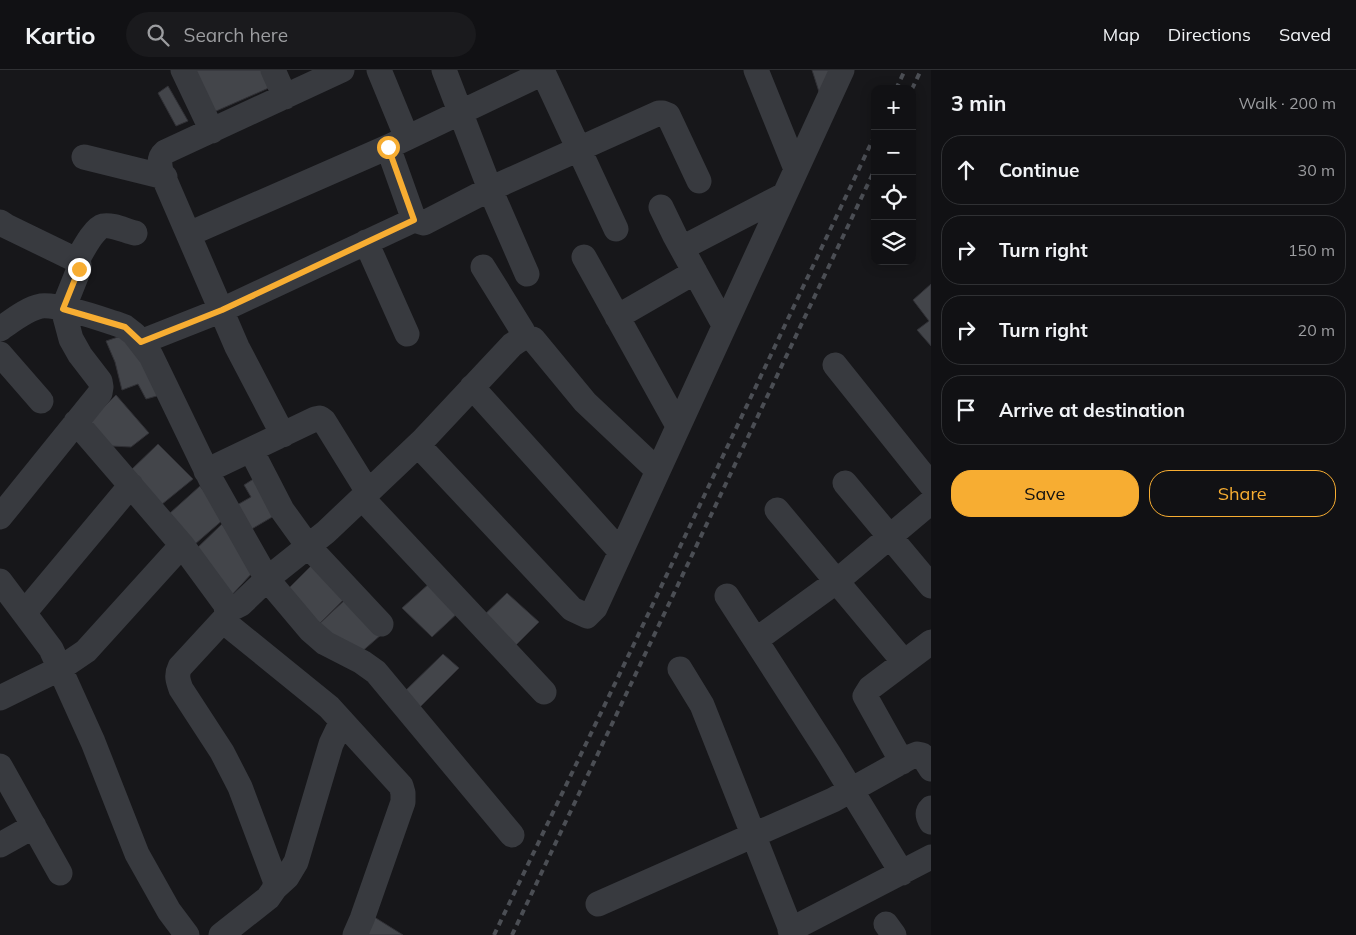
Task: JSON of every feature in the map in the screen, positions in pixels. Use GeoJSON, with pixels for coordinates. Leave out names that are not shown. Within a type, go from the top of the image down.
{"type":"FeatureCollection","features":[{"type":"Feature","properties":{"kind":"street"},"geometry":{"type":"LineString","coordinates":[[183,70],[212,131]]}},
{"type":"Feature","properties":{"kind":"street"},"geometry":{"type":"LineString","coordinates":[[273,70],[285,97]]}},
{"type":"Feature","properties":{"kind":"street"},"geometry":{"type":"LineString","coordinates":[[282,435],[237,347],[160,165],[162,155],[342,70]]}},
{"type":"Feature","properties":{"kind":"street"},"geometry":{"type":"LineString","coordinates":[[380,70],[398,142],[414,220]]}},
{"type":"Feature","properties":{"kind":"street"},"geometry":{"type":"LineString","coordinates":[[444,70],[490,189],[527,274]]}},
{"type":"Feature","properties":{"kind":"street"},"geometry":{"type":"LineString","coordinates":[[756,70],[796,169]]}},
{"type":"Feature","properties":{"kind":"street"},"geometry":{"type":"LineString","coordinates":[[418,445],[572,609],[587,616],[595,608],[842,70]]}},
{"type":"Feature","properties":{"kind":"street"},"geometry":{"type":"LineString","coordinates":[[189,234],[398,142],[542,71],[616,229]]}},
{"type":"Feature","properties":{"kind":"street"},"geometry":{"type":"LineString","coordinates":[[141,342],[222,310],[414,220],[424,224],[490,189],[663,112],[668,115],[700,181]]}},
{"type":"Feature","properties":{"kind":"street"},"geometry":{"type":"LineString","coordinates":[[84,157],[164,177]]}},
{"type":"Feature","properties":{"kind":"street"},"geometry":{"type":"LineString","coordinates":[[682,248],[784,195]]}},
{"type":"Feature","properties":{"kind":"street"},"geometry":{"type":"LineString","coordinates":[[661,207],[724,325]]}},
{"type":"Feature","properties":{"kind":"street"},"geometry":{"type":"LineString","coordinates":[[0,222],[77,260],[79,269],[63,309],[71,339],[80,355],[100,381],[102,387],[100,393],[0,517]]}},
{"type":"Feature","properties":{"kind":"street"},"geometry":{"type":"LineString","coordinates":[[77,260],[96,230],[101,226],[134,233]]}},
{"type":"Feature","properties":{"kind":"street"},"geometry":{"type":"LineString","coordinates":[[366,242],[407,334]]}},
{"type":"Feature","properties":{"kind":"street"},"geometry":{"type":"LineString","coordinates":[[584,257],[678,426]]}},
{"type":"Feature","properties":{"kind":"street"},"geometry":{"type":"LineString","coordinates":[[483,267],[525,338]]}},
{"type":"Feature","properties":{"kind":"street"},"geometry":{"type":"LineString","coordinates":[[617,317],[695,272]]}},
{"type":"Feature","properties":{"kind":"street"},"geometry":{"type":"LineString","coordinates":[[0,329],[28,311],[41,306],[63,309],[125,327],[141,342],[151,356],[206,471],[267,579],[317,637],[376,672],[512,835]]}},
{"type":"Feature","properties":{"kind":"street"},"geometry":{"type":"LineString","coordinates":[[275,888],[275,880],[240,787],[222,752],[181,689],[178,679],[177,673],[180,667],[225,616],[241,604],[267,579],[326,532],[418,445],[512,345],[525,338],[533,339],[585,402],[657,470]]}},
{"type":"Feature","properties":{"kind":"street"},"geometry":{"type":"LineString","coordinates":[[0,354],[41,401]]}},
{"type":"Feature","properties":{"kind":"street"},"geometry":{"type":"LineString","coordinates":[[836,365],[931,484]]}},
{"type":"Feature","properties":{"kind":"street"},"geometry":{"type":"LineString","coordinates":[[472,387],[620,551]]}},
{"type":"Feature","properties":{"kind":"street"},"geometry":{"type":"LineString","coordinates":[[206,471],[320,418],[324,421],[365,495],[544,692]]}},
{"type":"Feature","properties":{"kind":"street"},"geometry":{"type":"LineString","coordinates":[[76,422],[182,545],[226,605],[225,616]]}},
{"type":"Feature","properties":{"kind":"street"},"geometry":{"type":"LineString","coordinates":[[251,450],[282,510],[308,546],[381,624]]}},
{"type":"Feature","properties":{"kind":"street"},"geometry":{"type":"LineString","coordinates":[[845,483],[931,586]]}},
{"type":"Feature","properties":{"kind":"street"},"geometry":{"type":"LineString","coordinates":[[24,613],[131,485]]}},
{"type":"Feature","properties":{"kind":"street"},"geometry":{"type":"LineString","coordinates":[[756,640],[836,581],[931,502]]}},
{"type":"Feature","properties":{"kind":"street"},"geometry":{"type":"LineString","coordinates":[[777,510],[904,662]]}},
{"type":"Feature","properties":{"kind":"street"},"geometry":{"type":"LineString","coordinates":[[0,698],[61,668],[86,651],[182,545]]}},
{"type":"Feature","properties":{"kind":"street"},"geometry":{"type":"LineString","coordinates":[[0,581],[51,649],[93,742],[137,854],[169,911],[188,935]]}},
{"type":"Feature","properties":{"kind":"street"},"geometry":{"type":"LineString","coordinates":[[727,596],[902,873]]}},
{"type":"Feature","properties":{"kind":"street"},"geometry":{"type":"LineString","coordinates":[[225,616],[329,707],[394,777],[403,793],[403,802],[355,935]]}},
{"type":"Feature","properties":{"kind":"street"},"geometry":{"type":"LineString","coordinates":[[902,762],[865,696],[870,688],[931,642]]}},
{"type":"Feature","properties":{"kind":"street"},"geometry":{"type":"LineString","coordinates":[[680,669],[702,705],[791,932],[931,857]]}},
{"type":"Feature","properties":{"kind":"street"},"geometry":{"type":"LineString","coordinates":[[221,935],[268,898],[275,888],[288,877],[296,862],[331,744],[342,721]]}},
{"type":"Feature","properties":{"kind":"street"},"geometry":{"type":"LineString","coordinates":[[598,904],[754,836],[851,791],[917,754],[922,755],[931,769]]}},
{"type":"Feature","properties":{"kind":"street"},"geometry":{"type":"LineString","coordinates":[[0,766],[60,873]]}},
{"type":"Feature","properties":{"kind":"street"},"geometry":{"type":"LineString","coordinates":[[931,808],[928,812],[931,822]]}},
{"type":"Feature","properties":{"kind":"street"},"geometry":{"type":"LineString","coordinates":[[0,845],[34,826]]}},
{"type":"Feature","properties":{"kind":"building"},"geometry":{"type":"Polygon","coordinates":[[[194,70],[264,70],[271,87],[214,112],[194,70]]]}},
{"type":"Feature","properties":{"kind":"building"},"geometry":{"type":"Polygon","coordinates":[[[812,70],[833,70],[820,95],[812,70]]]}},
{"type":"Feature","properties":{"kind":"building"},"geometry":{"type":"Polygon","coordinates":[[[168,86],[188,121],[176,126],[158,93],[168,86]]]}},
{"type":"Feature","properties":{"kind":"building"},"geometry":{"type":"Polygon","coordinates":[[[931,284],[931,346],[917,330],[929,321],[913,300],[931,284]]]}},
{"type":"Feature","properties":{"kind":"building"},"geometry":{"type":"Polygon","coordinates":[[[130,333],[164,394],[146,399],[138,384],[122,390],[115,362],[106,341],[130,333]]]}},
{"type":"Feature","properties":{"kind":"building"},"geometry":{"type":"Polygon","coordinates":[[[116,395],[149,433],[131,447],[111,446],[90,421],[116,395]]]}},
{"type":"Feature","properties":{"kind":"building"},"geometry":{"type":"Polygon","coordinates":[[[158,444],[193,479],[161,505],[131,470],[158,444]]]}},
{"type":"Feature","properties":{"kind":"building"},"geometry":{"type":"Polygon","coordinates":[[[258,476],[279,513],[250,530],[237,505],[251,497],[244,485],[258,476]]]}},
{"type":"Feature","properties":{"kind":"building"},"geometry":{"type":"Polygon","coordinates":[[[200,486],[225,518],[194,545],[170,513],[200,486]]]}},
{"type":"Feature","properties":{"kind":"building"},"geometry":{"type":"Polygon","coordinates":[[[222,524],[254,571],[230,597],[195,550],[222,524]]]}},
{"type":"Feature","properties":{"kind":"building"},"geometry":{"type":"Polygon","coordinates":[[[313,564],[346,597],[318,625],[288,589],[313,564]]]}},
{"type":"Feature","properties":{"kind":"building"},"geometry":{"type":"Polygon","coordinates":[[[431,582],[461,610],[432,637],[402,608],[431,582]]]}},
{"type":"Feature","properties":{"kind":"building"},"geometry":{"type":"Polygon","coordinates":[[[507,593],[539,622],[512,649],[482,617],[507,593]]]}},
{"type":"Feature","properties":{"kind":"building"},"geometry":{"type":"Polygon","coordinates":[[[348,597],[382,634],[359,654],[318,625],[348,597]]]}},
{"type":"Feature","properties":{"kind":"building"},"geometry":{"type":"Polygon","coordinates":[[[443,654],[459,668],[420,707],[404,692],[443,654]]]}},
{"type":"Feature","properties":{"kind":"building"},"geometry":{"type":"Polygon","coordinates":[[[371,915],[403,935],[363,935],[371,915]]]}},
{"type":"Feature","properties":{"kind":"railway"},"geometry":{"type":"LineString","coordinates":[[898,85],[905,70]]}},
{"type":"Feature","properties":{"kind":"railway"},"geometry":{"type":"LineString","coordinates":[[914,85],[921,70]]}},
{"type":"Feature","properties":{"kind":"railway"},"geometry":{"type":"LineString","coordinates":[[494,935],[871,143]]}},
{"type":"Feature","properties":{"kind":"railway"},"geometry":{"type":"LineString","coordinates":[[512,935],[872,175]]}},
{"type":"Feature","properties":{"kind":"route"},"geometry":{"type":"LineString","coordinates":[[79,269],[63,309],[125,327],[141,342],[222,310],[414,220],[388,147]]}}]}
